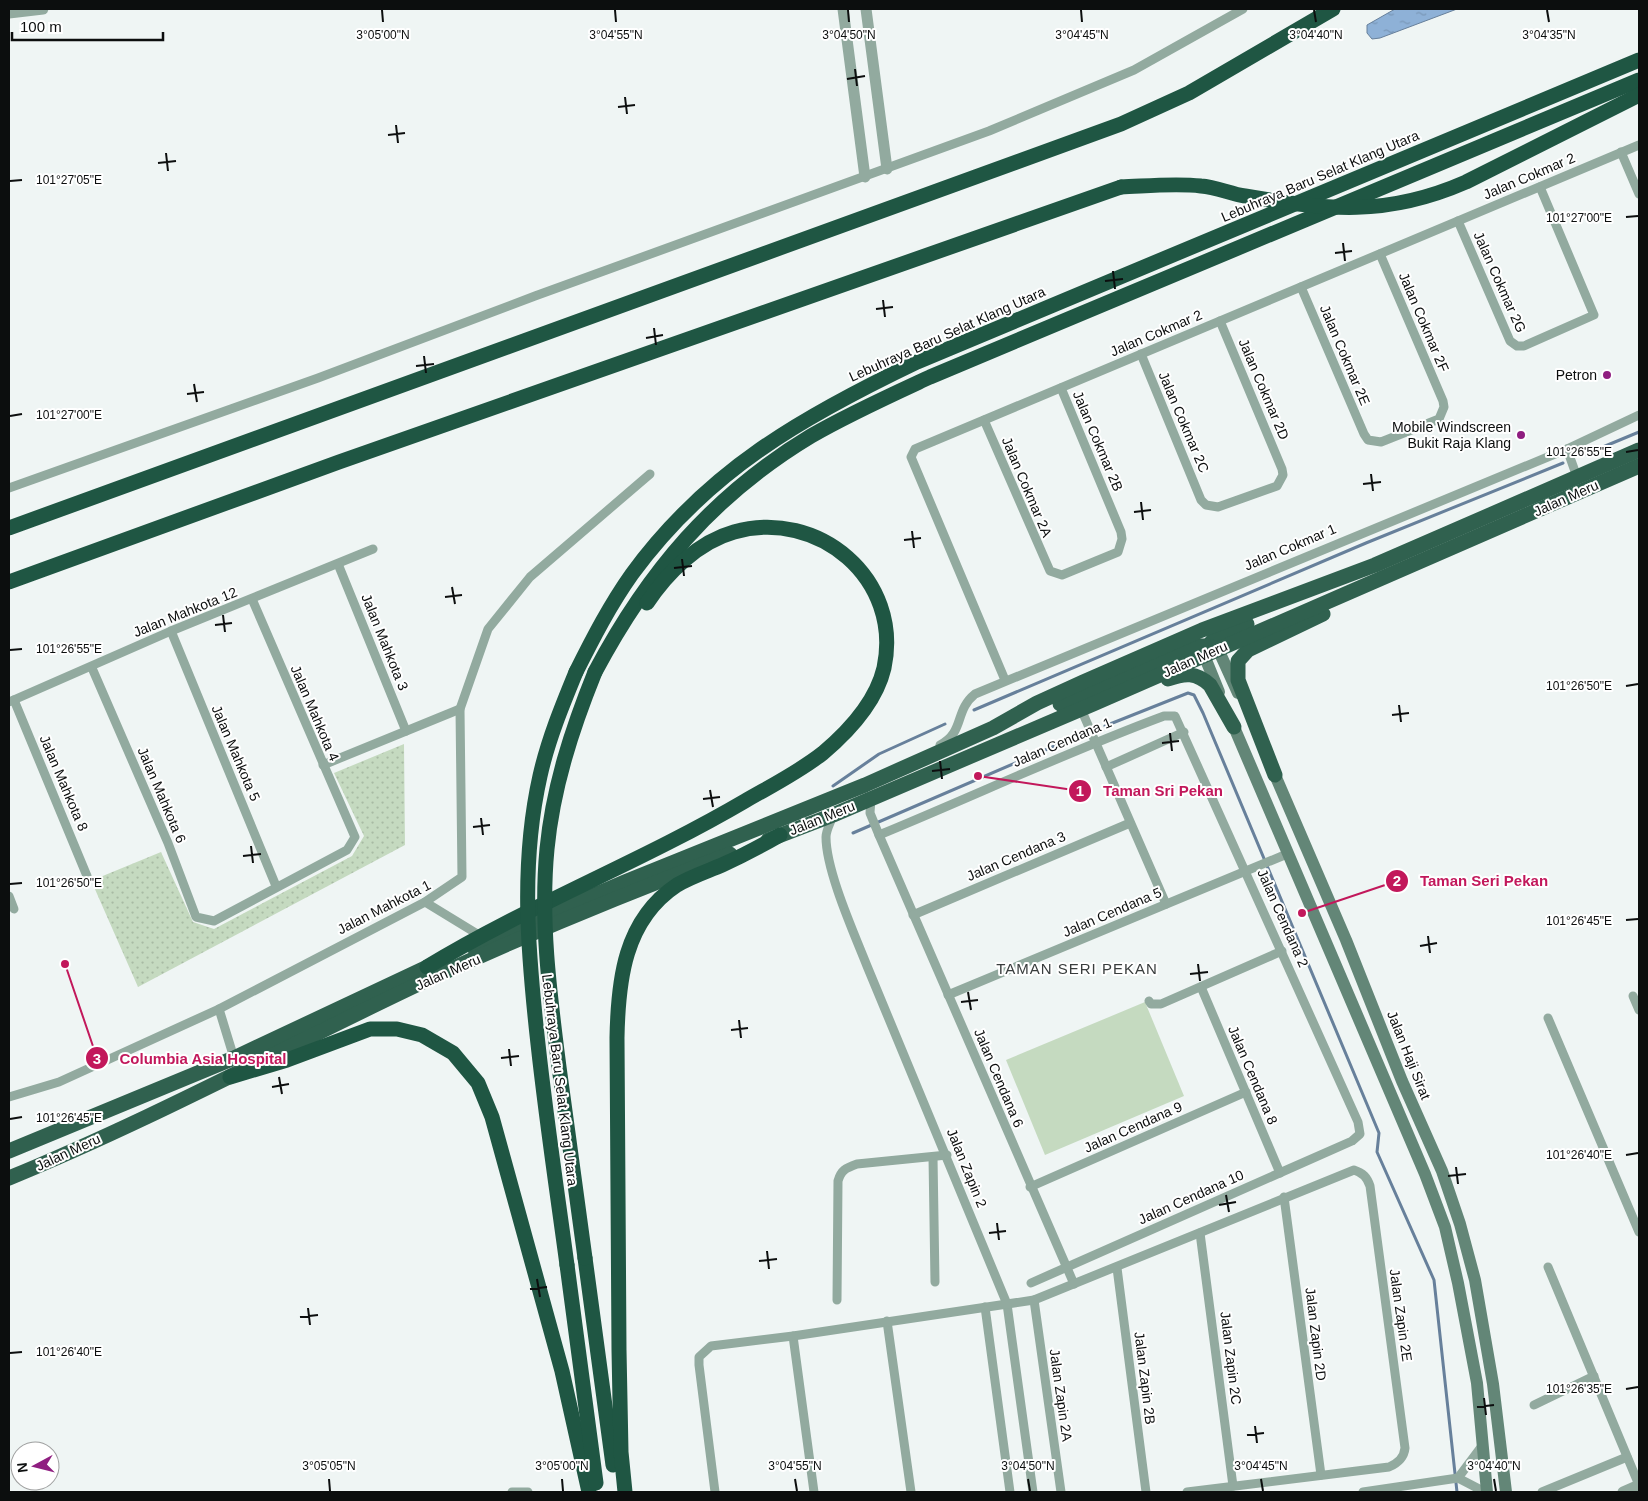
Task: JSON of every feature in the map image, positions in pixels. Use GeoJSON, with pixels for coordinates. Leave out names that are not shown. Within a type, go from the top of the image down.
{"type":"FeatureCollection","features":[{"type":"Feature","properties":{"kind":"highway"},"geometry":{"type":"LineString","coordinates":[[9,528],[1121,124],[1189,93],[1333,9]]}},
{"type":"Feature","properties":{"kind":"highway","name":"Lebuhraya Baru Selat Klang Utara"},"geometry":{"type":"LineString","coordinates":[[597,1492],[530,972],[526,882],[532,820],[540,776],[555,723],[576,672],[602,621],[632,574],[669,528],[722,477],[752,453],[799,423],[856,391],[917,362],[1639,60]]}},
{"type":"Feature","properties":{"kind":"highway","name":"Lebuhraya Baru Selat Klang Utara"},"geometry":{"type":"LineString","coordinates":[[617,1492],[553,1022],[545,926],[545,882],[547,848],[558,779],[574,724],[595,672],[624,618],[648,583],[682,542],[719,505],[749,480],[810,436],[869,405],[930,377],[1639,80]]}},
{"type":"Feature","properties":{"kind":"highway"},"geometry":{"type":"LineString","coordinates":[[9,582],[358,455],[1121,187],[1201,186],[1242,196],[1338,208],[1377,208],[1441,193],[1639,95]]}},
{"type":"Feature","properties":{"kind":"highway","name":"Jalan Meru"},"geometry":{"type":"LineString","coordinates":[[9,1178],[230,1077],[427,981],[631,892],[833,815],[868,792],[1052,696],[1202,630],[1375,565],[1639,450]]}},
{"type":"Feature","properties":{"kind":"highway","name":"Jalan Meru"},"geometry":{"type":"LineString","coordinates":[[9,1151],[234,1058],[427,967],[625,882],[868,792],[1087,706],[1210,650],[1396,573],[1639,466]]}},
{"type":"Feature","properties":{"kind":"highway"},"geometry":{"type":"LineString","coordinates":[[427,967],[479,936],[655,851],[715,818],[822,754],[865,710],[876,690],[884,668],[884,627],[875,593],[864,574],[833,545],[815,535],[793,529],[770,526],[750,528],[714,540],[695,552],[674,570],[654,592],[622,640],[595,672]]}},
{"type":"Feature","properties":{"kind":"highway"},"geometry":{"type":"LineString","coordinates":[[993,728],[1062,703],[1192,646],[1210,650],[1214,638],[1275,614],[1375,565]]}},
{"type":"Feature","properties":{"kind":"highway"},"geometry":{"type":"LineString","coordinates":[[1275,775],[1238,680],[1238,661],[1248,650],[1312,621],[1396,573]]}},
{"type":"Feature","properties":{"kind":"highway"},"geometry":{"type":"LineString","coordinates":[[1087,706],[1132,694],[1185,673],[1196,675],[1210,685],[1234,727]]}},
{"type":"Feature","properties":{"kind":"highway"},"geometry":{"type":"LineString","coordinates":[[625,1492],[621,1452],[619,1350],[617,1004],[621,970],[628,945],[642,920],[677,885],[740,857],[780,835]]}},
{"type":"Feature","properties":{"kind":"highway"},"geometry":{"type":"LineString","coordinates":[[230,1077],[287,1060],[370,1029],[397,1029],[422,1035],[453,1053],[478,1083],[492,1117],[562,1371],[588,1492]]}},
{"type":"Feature","properties":{"kind":"highway"},"geometry":{"type":"LineString","coordinates":[[9,1186],[34,1168]]}},
{"type":"Feature","properties":{"kind":"main road"},"geometry":{"type":"LineString","coordinates":[[1210,650],[1234,727],[1426,1174],[1445,1227],[1458,1283],[1476,1383],[1486,1492]]}},
{"type":"Feature","properties":{"kind":"main road","name":"Jalan Haji Sirat"},"geometry":{"type":"LineString","coordinates":[[1210,650],[1275,775],[1346,940],[1402,1081],[1442,1171],[1460,1224],[1475,1280],[1494,1384],[1506,1492]]}},
{"type":"Feature","properties":{"kind":"street"},"geometry":{"type":"LineString","coordinates":[[9,9],[9,13],[43,9]]}},
{"type":"Feature","properties":{"kind":"street"},"geometry":{"type":"LineString","coordinates":[[843,9],[864,177]]}},
{"type":"Feature","properties":{"kind":"street"},"geometry":{"type":"LineString","coordinates":[[866,9],[887,169]]}},
{"type":"Feature","properties":{"kind":"street"},"geometry":{"type":"LineString","coordinates":[[9,488],[318,378],[535,296],[990,131],[1134,70],[1243,9]]}},
{"type":"Feature","properties":{"kind":"street","name":"Jalan Cokmar 2"},"geometry":{"type":"LineString","coordinates":[[1005,680],[911,457],[915,449],[1639,144]]}},
{"type":"Feature","properties":{"kind":"street"},"geometry":{"type":"LineString","coordinates":[[1622,152],[1639,194]]}},
{"type":"Feature","properties":{"kind":"street","name":"Jalan Cokmar 2G"},"geometry":{"type":"LineString","coordinates":[[1458,221],[1510,342],[1516,346],[1524,346],[1594,315],[1540,187]]}},
{"type":"Feature","properties":{"kind":"street","name":"Jalan Cokmar 2F"},"geometry":{"type":"LineString","coordinates":[[1364,434],[1368,440],[1381,442],[1439,419],[1444,407],[1380,254]]}},
{"type":"Feature","properties":{"kind":"street","name":"Jalan Cokmar 2E"},"geometry":{"type":"LineString","coordinates":[[1301,287],[1364,434]]}},
{"type":"Feature","properties":{"kind":"street","name":"Jalan Cokmar 2D"},"geometry":{"type":"LineString","coordinates":[[1201,500],[1206,505],[1218,507],[1277,486],[1283,475],[1282,468],[1220,321]]}},
{"type":"Feature","properties":{"kind":"street","name":"Jalan Cokmar 2C"},"geometry":{"type":"LineString","coordinates":[[1141,354],[1201,500]]}},
{"type":"Feature","properties":{"kind":"street","name":"Jalan Cokmar 2B"},"geometry":{"type":"LineString","coordinates":[[1046,564],[1050,571],[1062,575],[1118,552],[1122,539],[1121,532],[1061,388]]}},
{"type":"Feature","properties":{"kind":"street","name":"Jalan Cokmar 1"},"geometry":{"type":"LineString","coordinates":[[868,792],[948,741],[954,734],[964,702],[975,694],[1567,449],[1639,415]]}},
{"type":"Feature","properties":{"kind":"street","name":"Jalan Cokmar 2A"},"geometry":{"type":"LineString","coordinates":[[984,420],[1046,564]]}},
{"type":"Feature","properties":{"kind":"street"},"geometry":{"type":"LineString","coordinates":[[1567,449],[1577,477]]}},
{"type":"Feature","properties":{"kind":"street"},"geometry":{"type":"LineString","coordinates":[[323,765],[460,709],[488,629],[530,577],[650,474]]}},
{"type":"Feature","properties":{"kind":"street","name":"Jalan Mahkota 12"},"geometry":{"type":"LineString","coordinates":[[12,701],[92,668],[170,631],[252,600],[373,549]]}},
{"type":"Feature","properties":{"kind":"street","name":"Jalan Mahkota 3"},"geometry":{"type":"LineString","coordinates":[[338,564],[406,730]]}},
{"type":"Feature","properties":{"kind":"street","name":"Jalan Mahkota 4"},"geometry":{"type":"LineString","coordinates":[[252,600],[355,837],[347,850],[276,886]]}},
{"type":"Feature","properties":{"kind":"street","name":"Jalan Mahkota 5"},"geometry":{"type":"LineString","coordinates":[[170,631],[276,886]]}},
{"type":"Feature","properties":{"kind":"street","name":"Jalan Mahkota 6"},"geometry":{"type":"LineString","coordinates":[[92,668],[168,843],[196,917],[214,921],[276,886]]}},
{"type":"Feature","properties":{"kind":"street","name":"Jalan Mahkota 8"},"geometry":{"type":"LineString","coordinates":[[12,701],[87,876]]}},
{"type":"Feature","properties":{"kind":"street"},"geometry":{"type":"LineString","coordinates":[[1087,706],[1095,742],[1166,904]]}},
{"type":"Feature","properties":{"kind":"street","name":"Jalan Mahkota 1"},"geometry":{"type":"LineString","coordinates":[[9,1097],[59,1082],[219,1009],[425,902],[462,878],[460,709]]}},
{"type":"Feature","properties":{"kind":"street"},"geometry":{"type":"LineString","coordinates":[[960,714],[965,730],[977,735]]}},
{"type":"Feature","properties":{"kind":"street","name":"Jalan Cendana 1"},"geometry":{"type":"LineString","coordinates":[[878,833],[1095,742],[1164,716],[1175,716]]}},
{"type":"Feature","properties":{"kind":"street","name":"Jalan Cendana 2"},"geometry":{"type":"LineString","coordinates":[[1175,716],[1184,732],[1358,1122],[1360,1134]]}},
{"type":"Feature","properties":{"kind":"street"},"geometry":{"type":"LineString","coordinates":[[1106,767],[1184,732]]}},
{"type":"Feature","properties":{"kind":"street","name":"Jalan Cendana 6"},"geometry":{"type":"LineString","coordinates":[[868,792],[872,820],[1030,1187],[1074,1284]]}},
{"type":"Feature","properties":{"kind":"street","name":"Jalan Zapin 2"},"geometry":{"type":"LineString","coordinates":[[833,815],[826,836],[831,867],[867,966],[947,1155],[1007,1304],[1032,1492]]}},
{"type":"Feature","properties":{"kind":"street","name":"Jalan Cendana 3"},"geometry":{"type":"LineString","coordinates":[[914,915],[1130,823]]}},
{"type":"Feature","properties":{"kind":"street","name":"Jalan Cendana 5"},"geometry":{"type":"LineString","coordinates":[[948,995],[1287,854]]}},
{"type":"Feature","properties":{"kind":"street"},"geometry":{"type":"LineString","coordinates":[[9,896],[14,908]]}},
{"type":"Feature","properties":{"kind":"street"},"geometry":{"type":"LineString","coordinates":[[425,902],[479,936]]}},
{"type":"Feature","properties":{"kind":"street"},"geometry":{"type":"LineString","coordinates":[[1149,1001],[1151,1004],[1161,1004],[1282,951]]}},
{"type":"Feature","properties":{"kind":"street","name":"Jalan Cendana 8"},"geometry":{"type":"LineString","coordinates":[[1201,986],[1280,1173]]}},
{"type":"Feature","properties":{"kind":"street"},"geometry":{"type":"LineString","coordinates":[[1633,996],[1639,1010]]}},
{"type":"Feature","properties":{"kind":"street"},"geometry":{"type":"LineString","coordinates":[[219,1009],[234,1058]]}},
{"type":"Feature","properties":{"kind":"street"},"geometry":{"type":"LineString","coordinates":[[1548,1018],[1639,1232]]}},
{"type":"Feature","properties":{"kind":"street","name":"Jalan Cendana 9"},"geometry":{"type":"LineString","coordinates":[[1030,1187],[1246,1092]]}},
{"type":"Feature","properties":{"kind":"street","name":"Jalan Cendana 10"},"geometry":{"type":"LineString","coordinates":[[1031,1283],[1352,1141],[1360,1134]]}},
{"type":"Feature","properties":{"kind":"street"},"geometry":{"type":"LineString","coordinates":[[837,1300],[838,1181],[840,1174],[845,1168],[856,1164],[947,1155]]}},
{"type":"Feature","properties":{"kind":"street"},"geometry":{"type":"LineString","coordinates":[[933,1157],[935,1282]]}},
{"type":"Feature","properties":{"kind":"street","name":"Jalan Zapin 2E"},"geometry":{"type":"LineString","coordinates":[[1284,1197],[1354,1170],[1365,1175],[1370,1186],[1405,1448],[1401,1459],[1389,1467],[1321,1475]]}},
{"type":"Feature","properties":{"kind":"street"},"geometry":{"type":"LineString","coordinates":[[715,1492],[699,1357],[711,1346],[793,1336],[1034,1300],[1117,1268],[1284,1197]]}},
{"type":"Feature","properties":{"kind":"street","name":"Jalan Zapin 2D"},"geometry":{"type":"LineString","coordinates":[[1284,1197],[1321,1475]]}},
{"type":"Feature","properties":{"kind":"street","name":"Jalan Zapin 2C"},"geometry":{"type":"LineString","coordinates":[[1200,1233],[1233,1486]]}},
{"type":"Feature","properties":{"kind":"street"},"geometry":{"type":"LineString","coordinates":[[1548,1267],[1639,1485],[1622,1492]]}},
{"type":"Feature","properties":{"kind":"street","name":"Jalan Zapin 2B"},"geometry":{"type":"LineString","coordinates":[[1117,1268],[1146,1492]]}},
{"type":"Feature","properties":{"kind":"street","name":"Jalan Zapin 2A"},"geometry":{"type":"LineString","coordinates":[[1034,1300],[1061,1492]]}},
{"type":"Feature","properties":{"kind":"street"},"geometry":{"type":"LineString","coordinates":[[985,1307],[1010,1492]]}},
{"type":"Feature","properties":{"kind":"street"},"geometry":{"type":"LineString","coordinates":[[888,1321],[911,1492]]}},
{"type":"Feature","properties":{"kind":"street"},"geometry":{"type":"LineString","coordinates":[[793,1336],[814,1492]]}},
{"type":"Feature","properties":{"kind":"street"},"geometry":{"type":"LineString","coordinates":[[1534,1405],[1594,1376]]}},
{"type":"Feature","properties":{"kind":"street"},"geometry":{"type":"LineString","coordinates":[[1458,1478],[1482,1446]]}},
{"type":"Feature","properties":{"kind":"street"},"geometry":{"type":"LineString","coordinates":[[1542,1492],[1627,1456]]}},
{"type":"Feature","properties":{"kind":"street"},"geometry":{"type":"LineString","coordinates":[[1187,1492],[1321,1475]]}},
{"type":"Feature","properties":{"kind":"street"},"geometry":{"type":"LineString","coordinates":[[1363,1492],[1458,1478],[1486,1492]]}},
{"type":"Feature","properties":{"kind":"street"},"geometry":{"type":"LineString","coordinates":[[512,1492],[528,1492]]}},
{"type":"Feature","properties":{"kind":"green space"},"geometry":{"type":"Polygon","coordinates":[[[404,744],[405,845],[138,987],[94,887],[93,880],[161,852],[193,922],[214,929],[352,856],[364,836],[334,773],[404,744]]]}},
{"type":"Feature","properties":{"kind":"green space"},"geometry":{"type":"Polygon","coordinates":[[[1145,1002],[1184,1096],[1045,1155],[1006,1060],[1145,1002]]]}},
{"type":"Feature","properties":{"kind":"water"},"geometry":{"type":"Polygon","coordinates":[[[1395,9],[1457,9],[1380,38],[1372,39],[1367,33],[1367,25],[1395,9]]]}},
{"type":"Feature","properties":{"kind":"waterway"},"geometry":{"type":"LineString","coordinates":[[1586,454],[1639,432]]}},
{"type":"Feature","properties":{"kind":"waterway"},"geometry":{"type":"LineString","coordinates":[[974,710],[1366,543],[1563,463]]}},
{"type":"Feature","properties":{"kind":"waterway"},"geometry":{"type":"LineString","coordinates":[[1105,726],[1188,693],[1194,695],[1203,713],[1379,1133],[1377,1152],[1434,1280],[1457,1492]]}},
{"type":"Feature","properties":{"kind":"waterway"},"geometry":{"type":"LineString","coordinates":[[833,786],[879,754],[945,724]]}},
{"type":"Feature","properties":{"kind":"waterway"},"geometry":{"type":"LineString","coordinates":[[853,833],[1080,735]]}},
{"type":"Feature","properties":{"kind":"place","name":"Petron"},"geometry":{"type":"Point","coordinates":[1607,375]}},
{"type":"Feature","properties":{"kind":"place","name":"Mobile Windscreen Bukit Raja Klang"},"geometry":{"type":"Point","coordinates":[1521,435]}},
{"type":"Feature","properties":{"kind":"place","name":"Taman Sri Pekan"},"geometry":{"type":"Point","coordinates":[978,776]}},
{"type":"Feature","properties":{"kind":"place","name":"Taman Seri Pekan"},"geometry":{"type":"Point","coordinates":[1302,913]}},
{"type":"Feature","properties":{"kind":"place","name":"Columbia Asia Hospital"},"geometry":{"type":"Point","coordinates":[65,964]}},
{"type":"Feature","properties":{"kind":"district","name":"TAMAN SERI PEKAN"},"geometry":{"type":"Point","coordinates":[1077,968]}}]}
